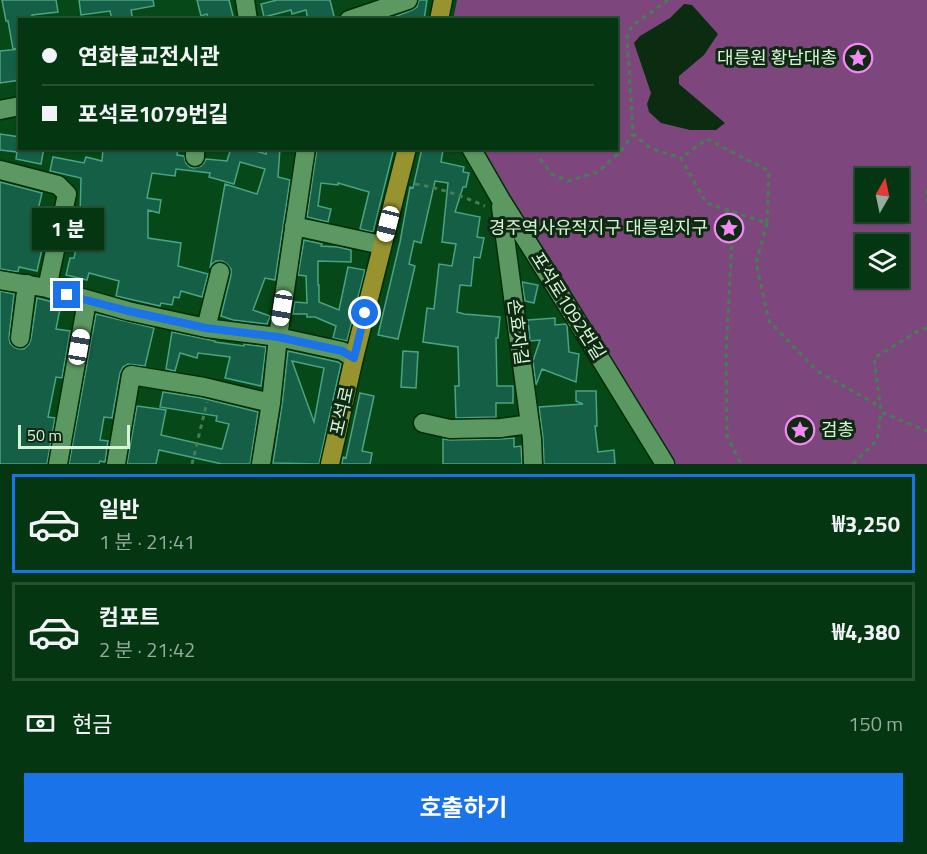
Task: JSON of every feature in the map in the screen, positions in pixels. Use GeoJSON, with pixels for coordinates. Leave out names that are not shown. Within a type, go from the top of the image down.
{"type":"FeatureCollection","features":[{"type":"Feature","properties":{"kind":"main road"},"geometry":{"type":"LineString","coordinates":[[438,18],[443,0]]}},
{"type":"Feature","properties":{"kind":"main road","name":"포석로"},"geometry":{"type":"LineString","coordinates":[[330,464],[406,150]]}},
{"type":"Feature","properties":{"kind":"street"},"geometry":{"type":"LineString","coordinates":[[245,0],[248,18]]}},
{"type":"Feature","properties":{"kind":"street"},"geometry":{"type":"LineString","coordinates":[[355,18],[408,0]]}},
{"type":"Feature","properties":{"kind":"street"},"geometry":{"type":"LineString","coordinates":[[0,110],[18,106]]}},
{"type":"Feature","properties":{"kind":"street"},"geometry":{"type":"LineString","coordinates":[[261,464],[306,150]]}},
{"type":"Feature","properties":{"kind":"street","name":"포석로1092번길"},"geometry":{"type":"LineString","coordinates":[[472,150],[502,207],[582,329],[665,464]]}},
{"type":"Feature","properties":{"kind":"street"},"geometry":{"type":"LineString","coordinates":[[0,170],[58,185],[67,194],[47,288]]}},
{"type":"Feature","properties":{"kind":"street","name":"손효자길"},"geometry":{"type":"LineString","coordinates":[[502,207],[530,424],[533,464]]}},
{"type":"Feature","properties":{"kind":"street"},"geometry":{"type":"LineString","coordinates":[[294,226],[382,245]]}},
{"type":"Feature","properties":{"kind":"street"},"geometry":{"type":"LineString","coordinates":[[206,328],[220,272]]}},
{"type":"Feature","properties":{"kind":"street"},"geometry":{"type":"LineString","coordinates":[[0,280],[47,288],[87,301],[206,328],[278,337],[342,351],[354,358]]}},
{"type":"Feature","properties":{"kind":"street"},"geometry":{"type":"LineString","coordinates":[[20,338],[27,284]]}},
{"type":"Feature","properties":{"kind":"street"},"geometry":{"type":"LineString","coordinates":[[58,464],[87,301]]}},
{"type":"Feature","properties":{"kind":"street"},"geometry":{"type":"LineString","coordinates":[[116,464],[131,375],[271,403]]}},
{"type":"Feature","properties":{"kind":"street"},"geometry":{"type":"LineString","coordinates":[[423,423],[450,429],[501,428],[530,424]]}},
{"type":"Feature","properties":{"kind":"path"},"geometry":{"type":"LineString","coordinates":[[540,159],[552,174],[568,181],[598,172],[621,151],[633,134],[627,37],[632,26],[668,0]]}},
{"type":"Feature","properties":{"kind":"path"},"geometry":{"type":"LineString","coordinates":[[633,134],[650,148],[681,158],[706,204],[767,224]]}},
{"type":"Feature","properties":{"kind":"path"},"geometry":{"type":"LineString","coordinates":[[681,158],[707,139],[769,171],[767,224],[756,263],[769,321],[818,371],[881,407]]}},
{"type":"Feature","properties":{"kind":"path"},"geometry":{"type":"LineString","coordinates":[[398,181],[434,187],[502,207]]}},
{"type":"Feature","properties":{"kind":"path"},"geometry":{"type":"LineString","coordinates":[[927,190],[927,202]]}},
{"type":"Feature","properties":{"kind":"path"},"geometry":{"type":"LineString","coordinates":[[726,210],[732,241],[726,352],[727,436],[741,464]]}},
{"type":"Feature","properties":{"kind":"path"},"geometry":{"type":"LineString","coordinates":[[853,464],[877,440],[881,407],[874,358],[927,328]]}},
{"type":"Feature","properties":{"kind":"path"},"geometry":{"type":"LineString","coordinates":[[192,464],[210,389]]}},
{"type":"Feature","properties":{"kind":"path"},"geometry":{"type":"LineString","coordinates":[[881,412],[927,431]]}},
{"type":"Feature","properties":{"kind":"shaded area","name":"경주역사유적지구 대릉원지구"},"geometry":{"type":"Polygon","coordinates":[[[457,0],[927,0],[927,464],[674,464],[572,293],[482,150],[618,150],[618,18],[453,18],[457,0]]]}},
{"type":"Feature","properties":{"kind":"shaded area"},"geometry":{"type":"Polygon","coordinates":[[[684,4],[692,5],[718,34],[704,55],[679,76],[679,84],[725,123],[716,130],[690,130],[661,123],[649,112],[647,104],[651,93],[634,43],[640,36],[670,18],[684,4]]]}},
{"type":"Feature","properties":{"kind":"building"},"geometry":{"type":"Polygon","coordinates":[[[2,0],[56,0],[58,12],[32,15],[33,18],[18,18],[18,48],[13,49],[8,21],[6,21],[2,0]]]}},
{"type":"Feature","properties":{"kind":"building"},"geometry":{"type":"Polygon","coordinates":[[[79,0],[153,0],[154,6],[131,10],[133,18],[112,18],[110,11],[81,15],[79,0]]]}},
{"type":"Feature","properties":{"kind":"building"},"geometry":{"type":"Polygon","coordinates":[[[197,0],[229,0],[234,18],[208,18],[207,14],[201,16],[197,0]]]}},
{"type":"Feature","properties":{"kind":"building"},"geometry":{"type":"Polygon","coordinates":[[[277,0],[330,0],[334,18],[308,18],[306,10],[292,14],[291,10],[264,17],[261,4],[277,0]]]}},
{"type":"Feature","properties":{"kind":"building"},"geometry":{"type":"Polygon","coordinates":[[[419,0],[427,0],[424,18],[391,18],[412,10],[417,7],[419,0]]]}},
{"type":"Feature","properties":{"kind":"building"},"geometry":{"type":"Polygon","coordinates":[[[18,49],[18,80],[0,83],[0,51],[18,49]]]}},
{"type":"Feature","properties":{"kind":"building"},"geometry":{"type":"Polygon","coordinates":[[[0,134],[18,137],[18,150],[44,150],[41,164],[16,159],[17,152],[0,150],[0,134]]]}},
{"type":"Feature","properties":{"kind":"building"},"geometry":{"type":"Polygon","coordinates":[[[103,150],[178,150],[177,155],[184,156],[186,163],[194,168],[201,166],[206,159],[227,161],[230,150],[253,150],[266,154],[267,150],[280,150],[278,177],[290,180],[275,280],[265,278],[253,310],[270,316],[267,324],[233,320],[221,316],[231,269],[222,261],[216,261],[210,268],[225,184],[257,194],[265,169],[240,162],[234,184],[209,177],[210,173],[176,169],[175,176],[152,173],[147,198],[161,200],[159,213],[148,210],[148,238],[181,243],[178,266],[208,274],[202,297],[181,291],[179,298],[174,297],[172,305],[161,303],[160,306],[116,296],[119,281],[89,273],[87,280],[66,275],[70,258],[74,258],[83,215],[80,215],[81,178],[50,171],[53,157],[84,163],[86,157],[102,161],[103,150]]]}},
{"type":"Feature","properties":{"kind":"building"},"geometry":{"type":"Polygon","coordinates":[[[317,150],[394,150],[373,232],[360,229],[369,192],[338,183],[338,185],[321,183],[318,206],[331,209],[328,222],[307,217],[317,150]]]}},
{"type":"Feature","properties":{"kind":"building"},"geometry":{"type":"Polygon","coordinates":[[[422,150],[443,150],[441,162],[464,167],[463,172],[469,173],[466,187],[463,187],[455,212],[480,217],[477,237],[484,238],[480,258],[474,257],[471,286],[460,285],[457,312],[500,317],[498,338],[496,338],[497,386],[513,386],[513,403],[496,403],[496,417],[456,418],[455,386],[459,386],[458,347],[423,342],[427,308],[434,309],[439,264],[452,266],[456,244],[442,242],[448,183],[435,181],[421,243],[414,241],[409,264],[415,266],[398,339],[378,335],[400,242],[410,187],[413,188],[422,150]]]}},
{"type":"Feature","properties":{"kind":"building"},"geometry":{"type":"Polygon","coordinates":[[[0,182],[42,193],[37,214],[47,213],[48,230],[37,271],[19,267],[18,272],[0,269],[0,182]]]}},
{"type":"Feature","properties":{"kind":"building"},"geometry":{"type":"Polygon","coordinates":[[[304,240],[322,244],[321,246],[351,250],[351,262],[318,261],[319,302],[339,310],[348,267],[365,270],[347,341],[333,338],[336,326],[315,317],[307,317],[307,314],[293,314],[295,302],[307,303],[306,276],[298,275],[304,240]]]}},
{"type":"Feature","properties":{"kind":"building"},"geometry":{"type":"Polygon","coordinates":[[[522,282],[538,285],[534,303],[525,301],[522,282]]]}},
{"type":"Feature","properties":{"kind":"building"},"geometry":{"type":"Polygon","coordinates":[[[0,291],[14,294],[9,337],[14,347],[24,349],[29,344],[37,298],[61,304],[56,329],[70,331],[62,378],[56,377],[48,417],[55,418],[47,464],[0,464],[0,291]]]}},
{"type":"Feature","properties":{"kind":"building"},"geometry":{"type":"Polygon","coordinates":[[[96,314],[154,328],[145,366],[128,364],[120,373],[112,418],[104,417],[100,440],[108,441],[105,462],[69,464],[96,314]]]}},
{"type":"Feature","properties":{"kind":"building"},"geometry":{"type":"Polygon","coordinates":[[[555,318],[555,325],[566,324],[567,326],[569,352],[579,354],[576,382],[542,369],[536,385],[533,361],[540,340],[530,341],[528,320],[555,318]]]}},
{"type":"Feature","properties":{"kind":"building"},"geometry":{"type":"Polygon","coordinates":[[[172,332],[215,342],[266,347],[261,386],[225,378],[230,357],[198,353],[197,358],[180,353],[175,371],[166,369],[172,332]]]}},
{"type":"Feature","properties":{"kind":"building"},"geometry":{"type":"Polygon","coordinates":[[[288,351],[341,364],[319,464],[273,463],[288,351]],[[292,361],[314,422],[324,368],[292,361]]]}},
{"type":"Feature","properties":{"kind":"building"},"geometry":{"type":"Polygon","coordinates":[[[403,351],[418,352],[416,388],[401,387],[403,351]]]}},
{"type":"Feature","properties":{"kind":"building"},"geometry":{"type":"Polygon","coordinates":[[[576,391],[596,391],[597,426],[595,426],[598,452],[614,450],[615,464],[544,464],[539,407],[583,404],[576,401],[576,391]]]}},
{"type":"Feature","properties":{"kind":"building"},"geometry":{"type":"Polygon","coordinates":[[[163,392],[202,398],[258,412],[250,464],[222,464],[159,450],[156,464],[127,464],[137,406],[166,410],[161,435],[222,449],[229,424],[216,421],[217,416],[160,407],[163,392]]]}},
{"type":"Feature","properties":{"kind":"building"},"geometry":{"type":"Polygon","coordinates":[[[360,393],[374,396],[362,451],[372,453],[370,464],[342,464],[343,457],[346,458],[360,393]]]}},
{"type":"Feature","properties":{"kind":"building"},"geometry":{"type":"Polygon","coordinates":[[[514,438],[514,447],[521,446],[522,464],[443,464],[443,439],[514,438]]]}},
{"type":"Feature","properties":{"kind":"place","name":"대릉원 황남대총"},"geometry":{"type":"Point","coordinates":[858,58]}},
{"type":"Feature","properties":{"kind":"place","name":"경주역사유적지구 대릉원지구"},"geometry":{"type":"Point","coordinates":[729,228]}},
{"type":"Feature","properties":{"kind":"place","name":"검총"},"geometry":{"type":"Point","coordinates":[800,430]}},
{"type":"Feature","properties":{"kind":"route"},"geometry":{"type":"LineString","coordinates":[[67,295],[206,328],[278,337],[342,351],[354,358],[365,313]]}}]}
